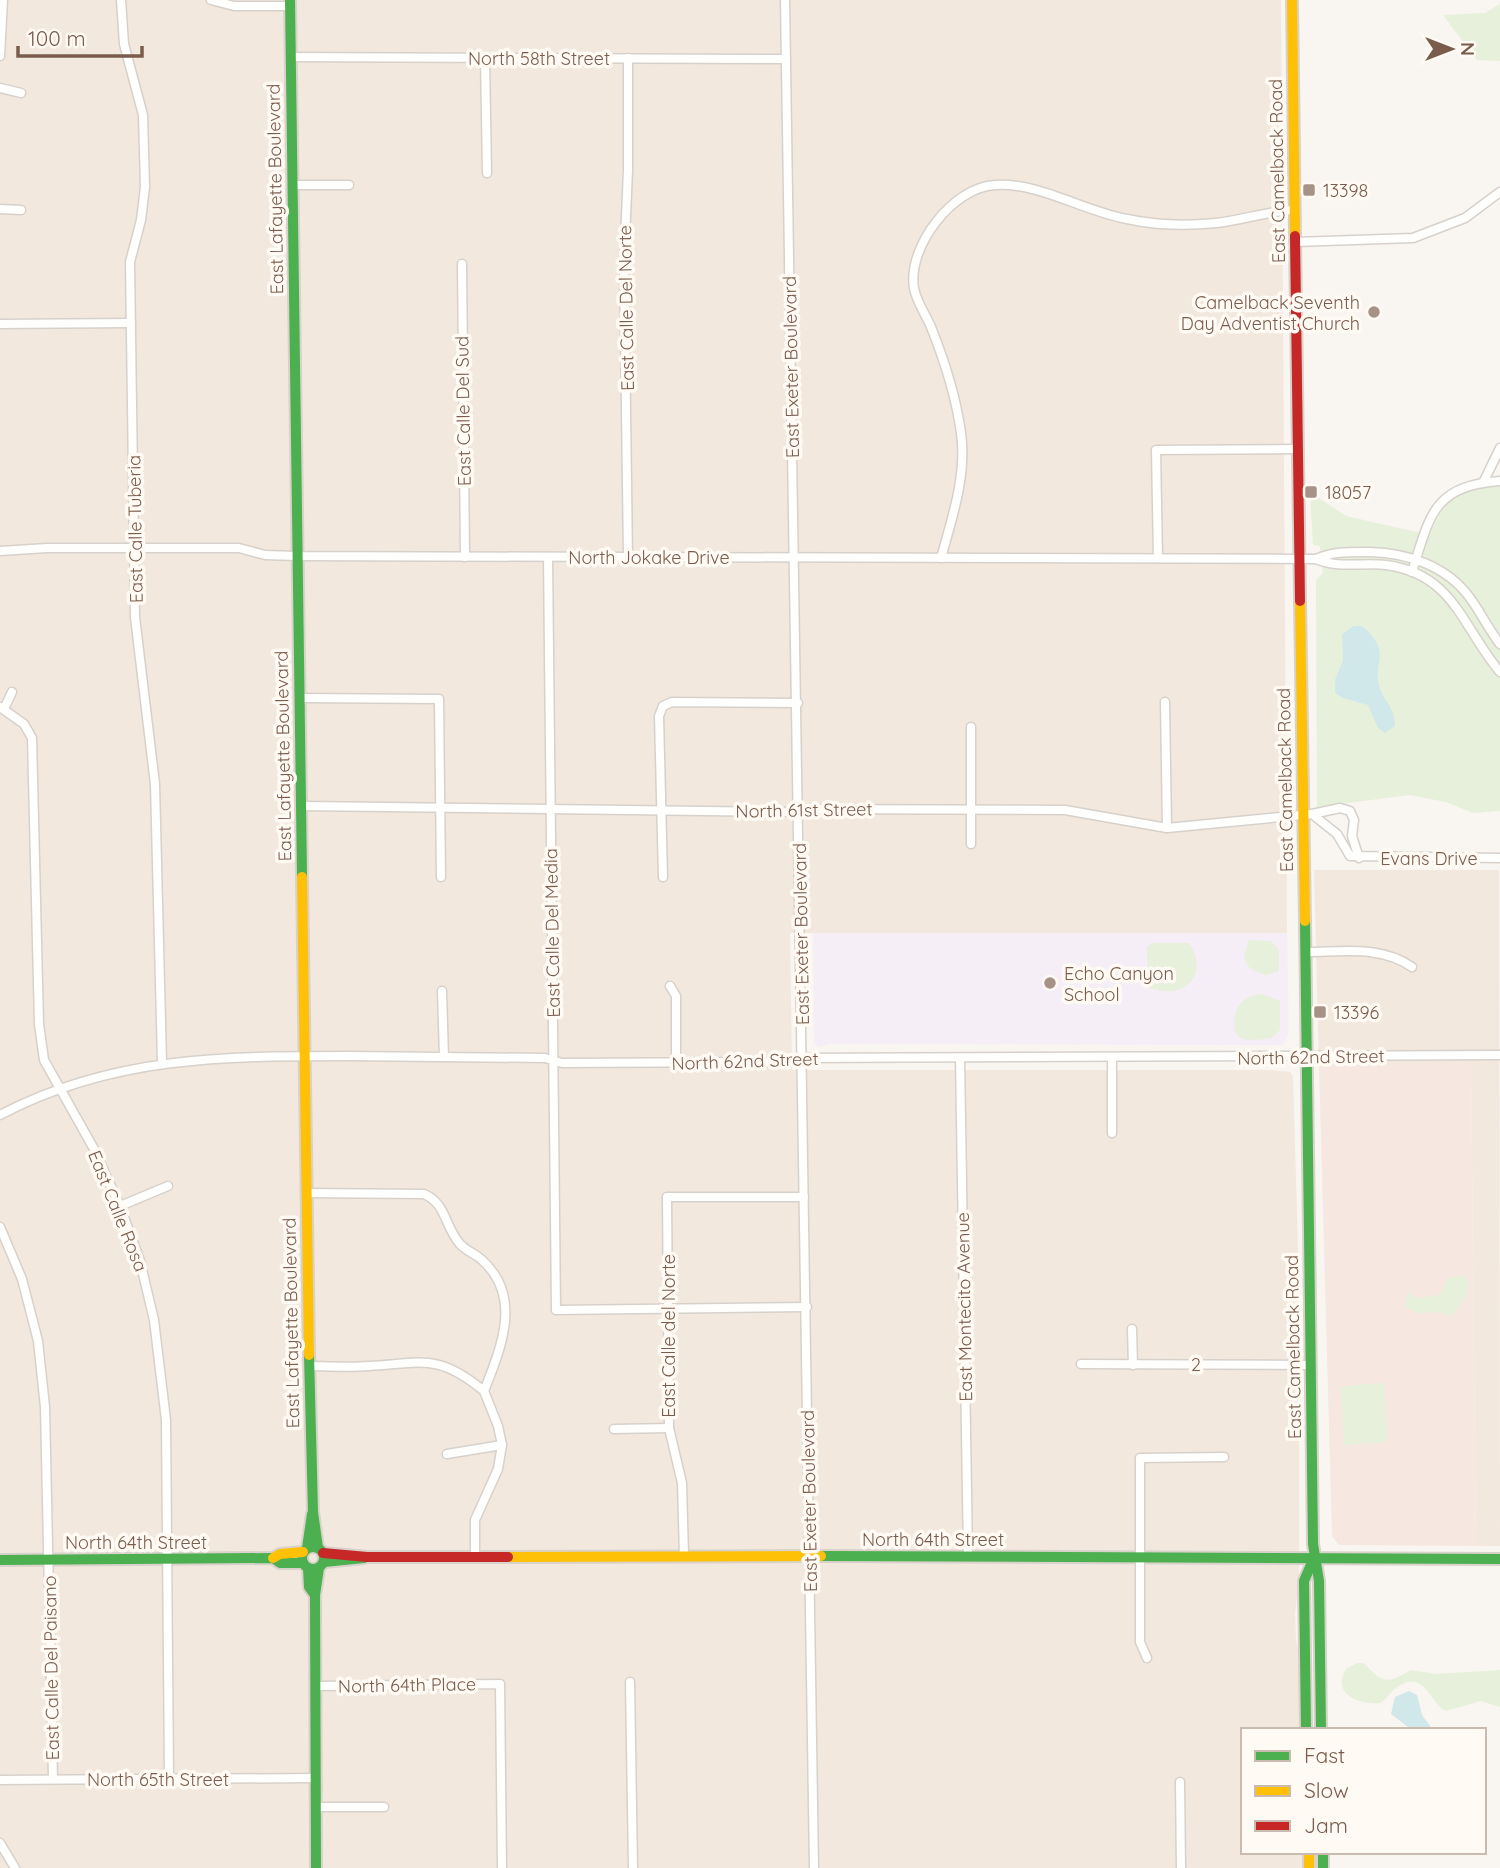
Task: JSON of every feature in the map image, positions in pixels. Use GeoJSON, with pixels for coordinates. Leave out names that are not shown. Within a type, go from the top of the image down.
{"type":"FeatureCollection","features":[{"type":"Feature","properties":{"kind":"street"},"geometry":{"type":"LineString","coordinates":[[0,56],[3,0]]}},
{"type":"Feature","properties":{"kind":"street","name":"East Calle Tuberia"},"geometry":{"type":"LineString","coordinates":[[121,0],[124,44],[143,115],[145,187],[141,220],[130,262],[135,617],[140,677],[155,784],[162,1062]]}},
{"type":"Feature","properties":{"kind":"street"},"geometry":{"type":"LineString","coordinates":[[211,0],[234,6],[290,3]]}},
{"type":"Feature","properties":{"kind":"street","name":"East Exeter Boulevard"},"geometry":{"type":"LineString","coordinates":[[785,0],[798,702],[814,1868]]}},
{"type":"Feature","properties":{"kind":"street","name":"East Camelback Road"},"geometry":{"type":"LineString","coordinates":[[1292,0],[1298,559],[1308,814],[1305,952],[1314,1559],[1319,1581],[1321,1728]]}},
{"type":"Feature","properties":{"kind":"street","name":"East Lafayette Boulevard"},"geometry":{"type":"LineString","coordinates":[[290,3],[296,556],[315,1595],[316,1868]]}},
{"type":"Feature","properties":{"kind":"street","name":"North 58th Street"},"geometry":{"type":"LineString","coordinates":[[291,57],[786,59]]}},
{"type":"Feature","properties":{"kind":"street"},"geometry":{"type":"LineString","coordinates":[[485,58],[487,173]]}},
{"type":"Feature","properties":{"kind":"street","name":"East Calle Del Norte"},"geometry":{"type":"LineString","coordinates":[[628,58],[628,170],[624,263],[628,557]]}},
{"type":"Feature","properties":{"kind":"street"},"geometry":{"type":"LineString","coordinates":[[0,88],[21,93]]}},
{"type":"Feature","properties":{"kind":"street"},"geometry":{"type":"LineString","coordinates":[[941,558],[961,475],[962,437],[953,385],[914,288],[918,256],[930,227],[964,196],[992,185],[1024,187],[1083,208],[1128,220],[1217,223],[1274,211],[1294,210]]}},
{"type":"Feature","properties":{"kind":"street"},"geometry":{"type":"LineString","coordinates":[[292,186],[349,186]]}},
{"type":"Feature","properties":{"kind":"street"},"geometry":{"type":"LineString","coordinates":[[1295,242],[1413,239],[1465,218],[1500,192]]}},
{"type":"Feature","properties":{"kind":"street"},"geometry":{"type":"LineString","coordinates":[[0,209],[21,210]]}},
{"type":"Feature","properties":{"kind":"street","name":"East Calle Del Sud"},"geometry":{"type":"LineString","coordinates":[[462,264],[465,557]]}},
{"type":"Feature","properties":{"kind":"street"},"geometry":{"type":"LineString","coordinates":[[0,324],[131,323]]}},
{"type":"Feature","properties":{"kind":"street"},"geometry":{"type":"LineString","coordinates":[[1482,483],[1500,448]]}},
{"type":"Feature","properties":{"kind":"street"},"geometry":{"type":"LineString","coordinates":[[1158,558],[1156,450],[1297,449]]}},
{"type":"Feature","properties":{"kind":"street"},"geometry":{"type":"LineString","coordinates":[[1412,572],[1433,511],[1451,492],[1500,481]]}},
{"type":"Feature","properties":{"kind":"street","name":"North Jokake Drive"},"geometry":{"type":"LineString","coordinates":[[0,551],[135,547],[239,548],[265,555],[296,556],[1316,559]]}},
{"type":"Feature","properties":{"kind":"street"},"geometry":{"type":"LineString","coordinates":[[1316,559],[1330,552],[1385,553],[1416,559],[1449,576],[1469,597],[1500,645]]}},
{"type":"Feature","properties":{"kind":"street","name":"East Calle Del Media"},"geometry":{"type":"LineString","coordinates":[[548,556],[556,1310],[668,1308]]}},
{"type":"Feature","properties":{"kind":"street"},"geometry":{"type":"LineString","coordinates":[[1316,559],[1330,565],[1383,565],[1412,572],[1439,587],[1457,606],[1481,648],[1500,672]]}},
{"type":"Feature","properties":{"kind":"street"},"geometry":{"type":"LineString","coordinates":[[2,708],[12,692]]}},
{"type":"Feature","properties":{"kind":"street"},"geometry":{"type":"LineString","coordinates":[[300,698],[439,699],[441,877]]}},
{"type":"Feature","properties":{"kind":"street"},"geometry":{"type":"LineString","coordinates":[[663,877],[659,716],[663,706],[672,702],[798,702]]}},
{"type":"Feature","properties":{"kind":"street"},"geometry":{"type":"LineString","coordinates":[[1165,702],[1167,828]]}},
{"type":"Feature","properties":{"kind":"street","name":"East Calle Rosa"},"geometry":{"type":"LineString","coordinates":[[2,708],[24,724],[32,738],[39,1024],[44,1060],[58,1090],[94,1149],[120,1206],[140,1261],[160,1356],[166,1420],[169,1779]]}},
{"type":"Feature","properties":{"kind":"street"},"geometry":{"type":"LineString","coordinates":[[971,727],[971,844]]}},
{"type":"Feature","properties":{"kind":"street","name":"North 61st Street"},"geometry":{"type":"LineString","coordinates":[[302,806],[790,812],[799,809],[971,808],[1073,811],[1167,828],[1308,814]]}},
{"type":"Feature","properties":{"kind":"street","name":"Evans Drive"},"geometry":{"type":"LineString","coordinates":[[1308,814],[1340,808],[1350,811],[1354,820],[1352,830],[1359,858]]}},
{"type":"Feature","properties":{"kind":"street","name":"Evans Drive"},"geometry":{"type":"LineString","coordinates":[[1308,814],[1337,834],[1346,853],[1359,858],[1500,858]]}},
{"type":"Feature","properties":{"kind":"street"},"geometry":{"type":"LineString","coordinates":[[1337,834],[1345,835],[1352,830]]}},
{"type":"Feature","properties":{"kind":"street"},"geometry":{"type":"LineString","coordinates":[[1305,952],[1382,952],[1396,956],[1412,967]]}},
{"type":"Feature","properties":{"kind":"street"},"geometry":{"type":"LineString","coordinates":[[670,986],[676,996],[676,1063]]}},
{"type":"Feature","properties":{"kind":"street"},"geometry":{"type":"LineString","coordinates":[[442,991],[444,1057]]}},
{"type":"Feature","properties":{"kind":"street","name":"North 62nd Street"},"geometry":{"type":"LineString","coordinates":[[0,1115],[58,1090],[118,1070],[162,1062],[210,1058],[553,1058],[562,1063],[676,1063],[792,1062],[803,1058],[1112,1059],[1500,1055]]}},
{"type":"Feature","properties":{"kind":"street","name":"East Montecito Avenue"},"geometry":{"type":"LineString","coordinates":[[960,1058],[968,1556]]}},
{"type":"Feature","properties":{"kind":"street"},"geometry":{"type":"LineString","coordinates":[[1112,1059],[1112,1133]]}},
{"type":"Feature","properties":{"kind":"street"},"geometry":{"type":"LineString","coordinates":[[120,1206],[168,1186]]}},
{"type":"Feature","properties":{"kind":"street"},"geometry":{"type":"LineString","coordinates":[[307,1193],[424,1194],[437,1200],[461,1245],[482,1260],[497,1278],[505,1294],[506,1319],[499,1353],[484,1391]]}},
{"type":"Feature","properties":{"kind":"street","name":"East Calle del Norte"},"geometry":{"type":"LineString","coordinates":[[684,1556],[682,1483],[668,1428],[667,1197],[804,1197]]}},
{"type":"Feature","properties":{"kind":"street","name":"East Calle Del Paisano"},"geometry":{"type":"LineString","coordinates":[[0,1227],[22,1279],[38,1341],[45,1407],[53,1779]]}},
{"type":"Feature","properties":{"kind":"street"},"geometry":{"type":"LineString","coordinates":[[668,1308],[807,1307]]}},
{"type":"Feature","properties":{"kind":"street"},"geometry":{"type":"LineString","coordinates":[[1132,1329],[1133,1365]]}},
{"type":"Feature","properties":{"kind":"street"},"geometry":{"type":"LineString","coordinates":[[309,1366],[369,1366],[426,1360],[450,1367],[484,1391],[498,1426],[502,1445],[498,1469],[475,1520],[475,1557]]}},
{"type":"Feature","properties":{"kind":"street","name":"2"},"geometry":{"type":"LineString","coordinates":[[1081,1364],[1311,1365]]}},
{"type":"Feature","properties":{"kind":"street"},"geometry":{"type":"LineString","coordinates":[[614,1429],[668,1428]]}},
{"type":"Feature","properties":{"kind":"street"},"geometry":{"type":"LineString","coordinates":[[447,1454],[502,1445]]}},
{"type":"Feature","properties":{"kind":"street"},"geometry":{"type":"LineString","coordinates":[[1147,1658],[1140,1642],[1140,1458],[1224,1457]]}},
{"type":"Feature","properties":{"kind":"street","name":"North 64th Street"},"geometry":{"type":"LineString","coordinates":[[0,1560],[273,1558],[280,1563],[313,1558],[367,1557],[684,1556],[1500,1559]]}},
{"type":"Feature","properties":{"kind":"street","name":"East Camelback Road"},"geometry":{"type":"LineString","coordinates":[[1306,1728],[1304,1581],[1314,1559]]}},
{"type":"Feature","properties":{"kind":"street"},"geometry":{"type":"LineString","coordinates":[[630,1682],[633,1868]]}},
{"type":"Feature","properties":{"kind":"street","name":"North 64th Place"},"geometry":{"type":"LineString","coordinates":[[315,1686],[500,1685],[502,1868]]}},
{"type":"Feature","properties":{"kind":"street"},"geometry":{"type":"LineString","coordinates":[[1306,1709],[1320,1708]]}},
{"type":"Feature","properties":{"kind":"street","name":"North 65th Street"},"geometry":{"type":"LineString","coordinates":[[0,1780],[316,1778]]}},
{"type":"Feature","properties":{"kind":"street"},"geometry":{"type":"LineString","coordinates":[[1180,1782],[1181,1868]]}},
{"type":"Feature","properties":{"kind":"street"},"geometry":{"type":"LineString","coordinates":[[316,1807],[384,1807]]}},
{"type":"Feature","properties":{"kind":"street"},"geometry":{"type":"LineString","coordinates":[[0,1843],[15,1868]]}},
{"type":"Feature","properties":{"kind":"shaded area"},"geometry":{"type":"Polygon","coordinates":[[[0,0],[1281,0],[1287,933],[790,933],[792,1070],[1270,1070],[1290,1072],[1293,1076],[1299,1282],[1299,1585],[1295,1613],[1296,1640],[1300,1656],[1301,1728],[1241,1728],[1241,1854],[1303,1854],[1303,1868],[0,1868],[0,0]]]}},
{"type":"Feature","properties":{"kind":"shaded area"},"geometry":{"type":"Polygon","coordinates":[[[1314,870],[1499,870],[1500,1546],[1476,1546],[1471,1063],[1319,1067],[1314,870]]]}},
{"type":"Feature","properties":{"kind":"shaded area","name":"Echo Canyon School"},"geometry":{"type":"Polygon","coordinates":[[[813,933],[1287,933],[1289,1033],[1283,1045],[829,1044],[819,1047],[814,1043],[813,933]]]}},
{"type":"Feature","properties":{"kind":"shaded area"},"geometry":{"type":"Polygon","coordinates":[[[1471,1062],[1476,1546],[1339,1545],[1332,1536],[1319,1067],[1471,1062]]]}},
{"type":"Feature","properties":{"kind":"green space"},"geometry":{"type":"Polygon","coordinates":[[[1500,4],[1500,61],[1477,60],[1443,15],[1485,13],[1500,4]]]}},
{"type":"Feature","properties":{"kind":"green space"},"geometry":{"type":"Polygon","coordinates":[[[1500,486],[1500,811],[1473,813],[1446,802],[1410,795],[1317,807],[1316,580],[1323,573],[1320,546],[1313,545],[1310,492],[1346,516],[1430,535],[1442,511],[1455,497],[1474,490],[1500,486]]]}},
{"type":"Feature","properties":{"kind":"green space"},"geometry":{"type":"Polygon","coordinates":[[[1249,940],[1271,941],[1279,950],[1279,971],[1266,975],[1250,969],[1244,958],[1249,940]]]}},
{"type":"Feature","properties":{"kind":"green space"},"geometry":{"type":"Polygon","coordinates":[[[1152,943],[1189,943],[1197,966],[1190,983],[1172,991],[1148,987],[1147,947],[1152,943]]]}},
{"type":"Feature","properties":{"kind":"green space"},"geometry":{"type":"Polygon","coordinates":[[[1262,994],[1280,1001],[1280,1030],[1272,1038],[1243,1039],[1234,1028],[1236,1011],[1245,999],[1262,994]]]}},
{"type":"Feature","properties":{"kind":"green space"},"geometry":{"type":"Polygon","coordinates":[[[1463,1275],[1468,1281],[1466,1296],[1453,1316],[1437,1312],[1418,1313],[1405,1307],[1408,1292],[1417,1298],[1440,1295],[1448,1278],[1463,1275]]]}},
{"type":"Feature","properties":{"kind":"green space"},"geometry":{"type":"Polygon","coordinates":[[[1384,1383],[1387,1442],[1344,1445],[1341,1386],[1384,1383]]]}},
{"type":"Feature","properties":{"kind":"green space"},"geometry":{"type":"Polygon","coordinates":[[[1357,1663],[1364,1663],[1376,1675],[1386,1680],[1411,1670],[1436,1674],[1500,1670],[1500,1707],[1481,1701],[1446,1711],[1426,1689],[1414,1682],[1406,1682],[1397,1687],[1380,1703],[1356,1700],[1345,1691],[1342,1678],[1346,1669],[1357,1663]]]}},
{"type":"Feature","properties":{"kind":"water"},"geometry":{"type":"Polygon","coordinates":[[[1354,626],[1362,626],[1372,635],[1380,651],[1378,682],[1395,720],[1395,726],[1385,733],[1378,728],[1368,705],[1335,693],[1335,680],[1343,660],[1342,634],[1354,626]]]}},
{"type":"Feature","properties":{"kind":"water"},"geometry":{"type":"Polygon","coordinates":[[[1409,1691],[1417,1695],[1422,1715],[1432,1728],[1409,1728],[1391,1714],[1395,1697],[1409,1691]]]}},
{"type":"Feature","properties":{"kind":"traffic: fast"},"geometry":{"type":"LineString","coordinates":[[290,0],[302,877]]}},
{"type":"Feature","properties":{"kind":"traffic: fast"},"geometry":{"type":"LineString","coordinates":[[1305,921],[1313,1544],[1319,1581],[1321,1728]]}},
{"type":"Feature","properties":{"kind":"traffic: fast"},"geometry":{"type":"LineString","coordinates":[[309,1355],[313,1512],[318,1548]]}},
{"type":"Feature","properties":{"kind":"traffic: fast"},"geometry":{"type":"LineString","coordinates":[[307,1548],[312,1514]]}},
{"type":"Feature","properties":{"kind":"traffic: fast"},"geometry":{"type":"LineString","coordinates":[[309,1547],[317,1547],[324,1554],[324,1558],[324,1562],[317,1569],[309,1569],[302,1562],[302,1554],[309,1547]]}},
{"type":"Feature","properties":{"kind":"traffic: fast"},"geometry":{"type":"LineString","coordinates":[[821,1556],[1500,1559]]}},
{"type":"Feature","properties":{"kind":"traffic: fast"},"geometry":{"type":"LineString","coordinates":[[0,1560],[273,1558],[280,1563],[303,1563]]}},
{"type":"Feature","properties":{"kind":"traffic: fast"},"geometry":{"type":"LineString","coordinates":[[324,1562],[364,1558]]}},
{"type":"Feature","properties":{"kind":"traffic: fast"},"geometry":{"type":"LineString","coordinates":[[1306,1728],[1304,1581],[1313,1560]]}},
{"type":"Feature","properties":{"kind":"traffic: fast"},"geometry":{"type":"LineString","coordinates":[[308,1568],[309,1587],[315,1595]]}},
{"type":"Feature","properties":{"kind":"traffic: fast"},"geometry":{"type":"LineString","coordinates":[[316,1868],[315,1595],[319,1568]]}},
{"type":"Feature","properties":{"kind":"traffic: fast"},"geometry":{"type":"LineString","coordinates":[[1323,1854],[1323,1868]]}},
{"type":"Feature","properties":{"kind":"traffic: slow"},"geometry":{"type":"LineString","coordinates":[[1292,0],[1295,236]]}},
{"type":"Feature","properties":{"kind":"traffic: slow"},"geometry":{"type":"LineString","coordinates":[[1300,601],[1305,921]]}},
{"type":"Feature","properties":{"kind":"traffic: slow"},"geometry":{"type":"LineString","coordinates":[[302,877],[309,1355]]}},
{"type":"Feature","properties":{"kind":"traffic: slow"},"geometry":{"type":"LineString","coordinates":[[273,1558],[280,1554],[303,1552]]}},
{"type":"Feature","properties":{"kind":"traffic: slow"},"geometry":{"type":"LineString","coordinates":[[508,1557],[821,1556]]}},
{"type":"Feature","properties":{"kind":"traffic: slow"},"geometry":{"type":"LineString","coordinates":[[1309,1854],[1309,1868]]}},
{"type":"Feature","properties":{"kind":"traffic: jam"},"geometry":{"type":"LineString","coordinates":[[1295,236],[1300,601]]}},
{"type":"Feature","properties":{"kind":"traffic: jam"},"geometry":{"type":"LineString","coordinates":[[323,1553],[367,1557],[508,1557]]}},
{"type":"Feature","properties":{"kind":"place","name":"13398"},"geometry":{"type":"Point","coordinates":[1309,190]}},
{"type":"Feature","properties":{"kind":"place","name":"Camelback Seventh Day Adventist Church"},"geometry":{"type":"Point","coordinates":[1374,312]}},
{"type":"Feature","properties":{"kind":"place","name":"18057"},"geometry":{"type":"Point","coordinates":[1311,492]}},
{"type":"Feature","properties":{"kind":"place","name":"Echo Canyon School"},"geometry":{"type":"Point","coordinates":[1050,983]}},
{"type":"Feature","properties":{"kind":"place","name":"13396"},"geometry":{"type":"Point","coordinates":[1320,1012]}}]}
